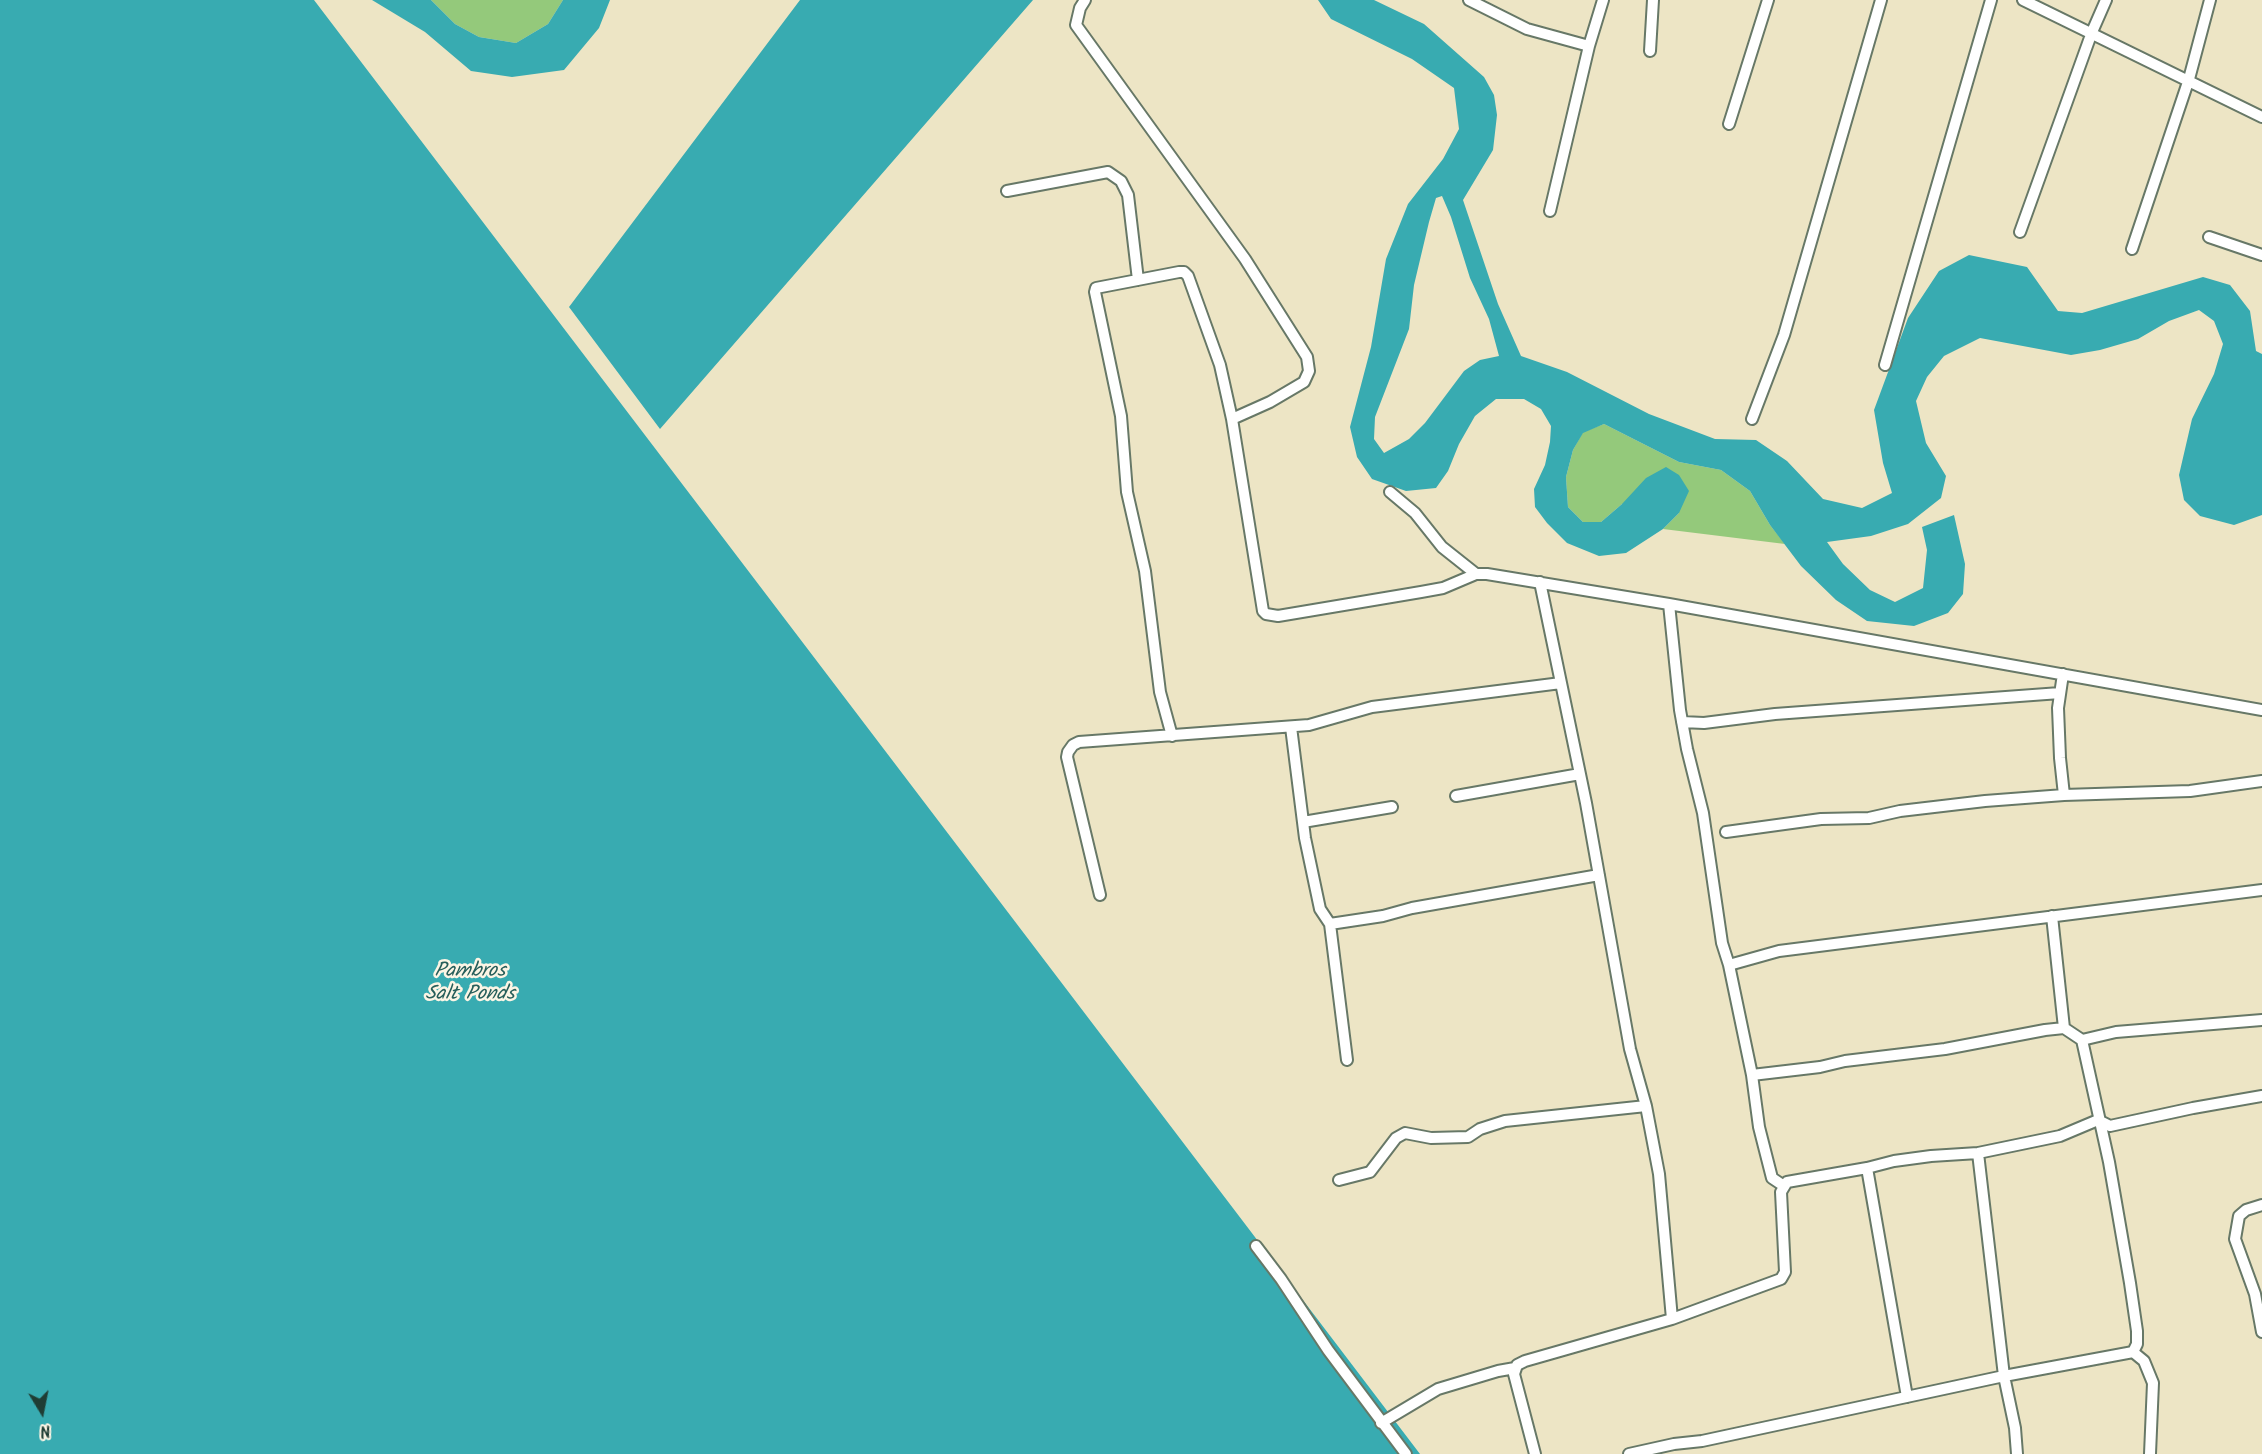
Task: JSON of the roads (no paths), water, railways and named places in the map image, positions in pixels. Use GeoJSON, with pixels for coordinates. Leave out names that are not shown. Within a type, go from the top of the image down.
{"type":"FeatureCollection","features":[{"type":"Feature","properties":{"kind":"street"},"geometry":{"type":"LineString","coordinates":[[1085,0],[1080,8],[1076,25],[1245,259],[1307,357],[1309,371],[1304,382],[1232,419]]}},
{"type":"Feature","properties":{"kind":"street"},"geometry":{"type":"LineString","coordinates":[[1470,0],[1527,29],[1589,46]]}},
{"type":"Feature","properties":{"kind":"street"},"geometry":{"type":"LineString","coordinates":[[1550,211],[1589,46],[1604,0]]}},
{"type":"Feature","properties":{"kind":"street"},"geometry":{"type":"LineString","coordinates":[[1650,51],[1653,0]]}},
{"type":"Feature","properties":{"kind":"street"},"geometry":{"type":"LineString","coordinates":[[1729,124],[1768,0]]}},
{"type":"Feature","properties":{"kind":"street"},"geometry":{"type":"LineString","coordinates":[[1752,419],[1784,335],[1881,0]]}},
{"type":"Feature","properties":{"kind":"street"},"geometry":{"type":"LineString","coordinates":[[1885,365],[1991,0]]}},
{"type":"Feature","properties":{"kind":"street"},"geometry":{"type":"LineString","coordinates":[[2023,0],[2189,79],[2262,117]]}},
{"type":"Feature","properties":{"kind":"street"},"geometry":{"type":"LineString","coordinates":[[2020,232],[2092,32],[2106,0]]}},
{"type":"Feature","properties":{"kind":"street"},"geometry":{"type":"LineString","coordinates":[[2132,249],[2189,79],[2210,0]]}},
{"type":"Feature","properties":{"kind":"street"},"geometry":{"type":"LineString","coordinates":[[1007,191],[1108,172],[1121,181],[1128,195],[1138,280]]}},
{"type":"Feature","properties":{"kind":"street"},"geometry":{"type":"LineString","coordinates":[[2209,237],[2262,255]]}},
{"type":"Feature","properties":{"kind":"street"},"geometry":{"type":"LineString","coordinates":[[1172,736],[1160,692],[1146,571],[1126,492],[1121,416],[1095,292],[1096,288],[1179,272],[1188,276],[1218,357],[1232,419],[1263,611],[1266,614],[1278,616],[1443,588],[1476,574],[1487,574],[1669,604],[2262,710]]}},
{"type":"Feature","properties":{"kind":"street"},"geometry":{"type":"LineString","coordinates":[[1390,492],[1415,513],[1442,547],[1476,574]]}},
{"type":"Feature","properties":{"kind":"street"},"geometry":{"type":"LineString","coordinates":[[1540,582],[1580,774],[1623,1014],[1646,1106],[1659,1174],[1672,1319]]}},
{"type":"Feature","properties":{"kind":"street"},"geometry":{"type":"LineString","coordinates":[[1669,604],[1682,722],[1703,813],[1722,943],[1729,965],[1752,1075],[1759,1127],[1772,1178],[1784,1186]]}},
{"type":"Feature","properties":{"kind":"street"},"geometry":{"type":"LineString","coordinates":[[2063,674],[2058,728],[2064,795]]}},
{"type":"Feature","properties":{"kind":"street"},"geometry":{"type":"LineString","coordinates":[[1100,895],[1067,757],[1073,745],[1079,742],[1309,725],[1372,707],[1561,682]]}},
{"type":"Feature","properties":{"kind":"street"},"geometry":{"type":"LineString","coordinates":[[1682,722],[1704,723],[1775,714],[2060,693]]}},
{"type":"Feature","properties":{"kind":"street"},"geometry":{"type":"LineString","coordinates":[[1291,727],[1303,822],[1320,909],[1330,924],[1347,1060]]}},
{"type":"Feature","properties":{"kind":"street"},"geometry":{"type":"LineString","coordinates":[[1456,796],[1580,774]]}},
{"type":"Feature","properties":{"kind":"street"},"geometry":{"type":"LineString","coordinates":[[1726,832],[1821,819],[1869,818],[1915,809],[2064,795],[2190,790],[2262,781]]}},
{"type":"Feature","properties":{"kind":"street"},"geometry":{"type":"LineString","coordinates":[[1303,822],[1392,807]]}},
{"type":"Feature","properties":{"kind":"street"},"geometry":{"type":"LineString","coordinates":[[1330,924],[1599,875]]}},
{"type":"Feature","properties":{"kind":"street"},"geometry":{"type":"LineString","coordinates":[[1729,965],[1779,951],[2262,891]]}},
{"type":"Feature","properties":{"kind":"street"},"geometry":{"type":"LineString","coordinates":[[2052,916],[2064,1028]]}},
{"type":"Feature","properties":{"kind":"street"},"geometry":{"type":"LineString","coordinates":[[2082,1040],[2116,1032],[2262,1020]]}},
{"type":"Feature","properties":{"kind":"street"},"geometry":{"type":"LineString","coordinates":[[1752,1075],[1820,1067],[1845,1060],[1945,1049],[2064,1028],[2082,1040],[2109,1162],[2137,1331],[2137,1344],[2133,1352]]}},
{"type":"Feature","properties":{"kind":"street"},"geometry":{"type":"LineString","coordinates":[[1381,1423],[1438,1389],[1515,1368],[1525,1360],[1672,1319],[1781,1279],[1785,1272],[1780,1202],[1784,1186],[1794,1179],[1867,1168],[1893,1161],[1978,1153],[2060,1136],[2098,1120],[2110,1126],[2193,1107],[2262,1096]]}},
{"type":"Feature","properties":{"kind":"street"},"geometry":{"type":"LineString","coordinates":[[1339,1180],[1370,1172],[1396,1138],[1405,1133],[1431,1138],[1468,1137],[1480,1129],[1505,1121],[1646,1106]]}},
{"type":"Feature","properties":{"kind":"street"},"geometry":{"type":"LineString","coordinates":[[1978,1153],[2004,1376],[2015,1428],[2017,1454]]}},
{"type":"Feature","properties":{"kind":"street"},"geometry":{"type":"LineString","coordinates":[[1867,1168],[1907,1397]]}},
{"type":"Feature","properties":{"kind":"street"},"geometry":{"type":"LineString","coordinates":[[2262,1205],[2246,1210],[2239,1216],[2235,1231],[2235,1239],[2258,1293],[2262,1332]]}},
{"type":"Feature","properties":{"kind":"street"},"geometry":{"type":"LineString","coordinates":[[1256,1246],[1328,1350],[1406,1454]]}},
{"type":"Feature","properties":{"kind":"street"},"geometry":{"type":"LineString","coordinates":[[1629,1454],[1674,1444],[1702,1441],[2004,1376],[2133,1352],[2144,1360],[2153,1383],[2150,1454]]}},
{"type":"Feature","properties":{"kind":"street"},"geometry":{"type":"LineString","coordinates":[[1515,1368],[1514,1374],[1535,1454]]}},
{"type":"Feature","properties":{"kind":"water","name":"Pambros Salt Ponds"},"geometry":{"type":"Polygon","coordinates":[[[0,0],[314,0],[1420,1454],[0,1454],[0,0]]]}},
{"type":"Feature","properties":{"kind":"water"},"geometry":{"type":"Polygon","coordinates":[[[372,0],[431,0],[455,24],[479,37],[516,43],[548,24],[563,0],[610,0],[599,28],[564,70],[512,77],[471,71],[425,32],[372,0]]]}},
{"type":"Feature","properties":{"kind":"water"},"geometry":{"type":"Polygon","coordinates":[[[800,0],[1033,0],[660,429],[569,307],[800,0]]]}},
{"type":"Feature","properties":{"kind":"water"},"geometry":{"type":"Polygon","coordinates":[[[1318,0],[1374,0],[1424,24],[1484,77],[1494,95],[1497,115],[1493,150],[1463,200],[1498,304],[1521,356],[1567,372],[1649,414],[1715,439],[1756,440],[1787,461],[1823,499],[1862,508],[1892,493],[1883,463],[1874,410],[1908,318],[1939,271],[1969,255],[2027,267],[2058,311],[2082,313],[2203,277],[2230,285],[2250,311],[2256,351],[2262,354],[2262,515],[2234,525],[2200,516],[2184,500],[2179,475],[2192,419],[2214,374],[2223,344],[2214,321],[2199,310],[2169,321],[2138,339],[2100,350],[2071,355],[1980,338],[1944,356],[1927,377],[1916,401],[1926,443],[1946,476],[1941,498],[1908,524],[1871,536],[1827,542],[1843,564],[1870,590],[1895,602],[1923,588],[1927,550],[1922,527],[1954,515],[1965,564],[1963,594],[1948,613],[1914,626],[1867,621],[1836,600],[1801,566],[1770,525],[1750,491],[1721,470],[1679,462],[1604,424],[1583,433],[1573,450],[1566,477],[1568,507],[1583,522],[1601,522],[1622,504],[1646,478],[1666,467],[1679,475],[1689,491],[1679,513],[1663,529],[1626,553],[1599,556],[1567,543],[1535,507],[1534,489],[1545,465],[1551,426],[1541,409],[1524,399],[1496,399],[1475,416],[1459,444],[1448,471],[1436,488],[1406,491],[1372,479],[1357,457],[1350,427],[1371,347],[1386,259],[1408,204],[1443,159],[1459,129],[1454,88],[1412,59],[1331,19],[1318,0]],[[1442,196],[1436,198],[1414,285],[1409,329],[1375,417],[1374,439],[1384,453],[1409,439],[1425,423],[1464,371],[1480,360],[1499,356],[1489,319],[1470,278],[1442,196]]]}}]}
